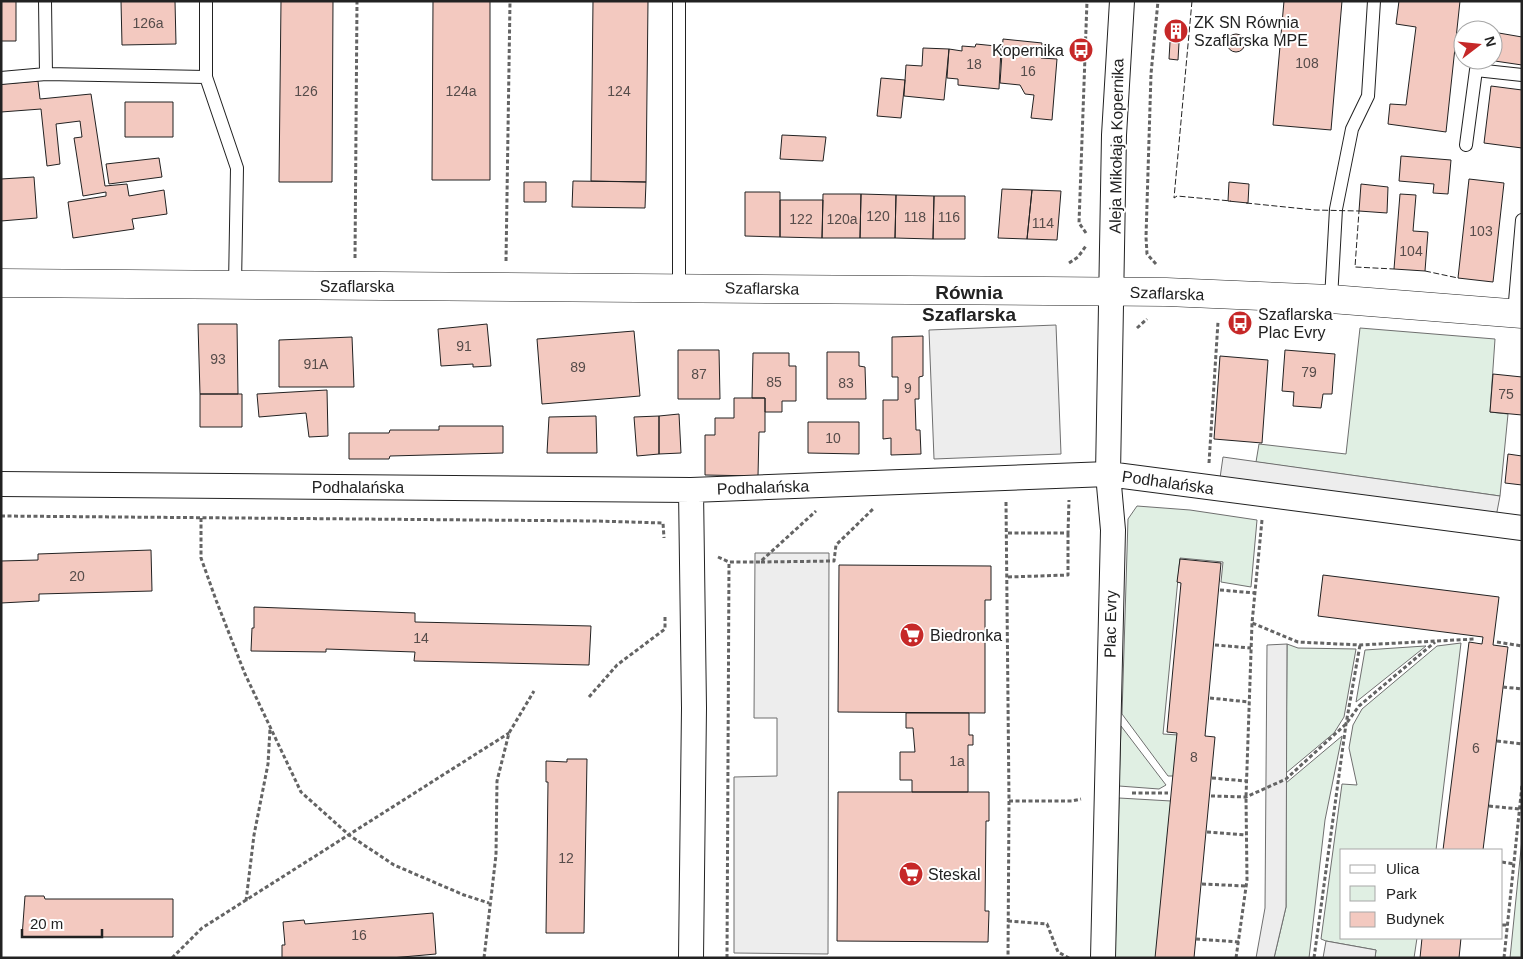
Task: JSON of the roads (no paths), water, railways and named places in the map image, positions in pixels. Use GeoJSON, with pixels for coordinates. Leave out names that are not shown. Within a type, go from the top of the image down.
{"type":"FeatureCollection","features":[{"type":"Feature","properties":{"kind":"street","name":"Aleja Mikołaja Kopernika"},"geometry":{"type":"LineString","coordinates":[[1113,291],[1114,135],[1122,1]]}},
{"type":"Feature","properties":{"kind":"street","name":"Szaflarska"},"geometry":{"type":"LineString","coordinates":[[1,283],[1113,291],[1331,299],[1518,313]]}},
{"type":"Feature","properties":{"kind":"street","name":"Plac Evry"},"geometry":{"type":"LineString","coordinates":[[1102,958],[1113,530],[1108,474],[1113,291]]}},
{"type":"Feature","properties":{"kind":"street","name":"Podhalańska"},"geometry":{"type":"LineString","coordinates":[[1,484],[692,490],[1108,474],[1522,528]]}},
{"type":"Feature","properties":{"kind":"street"},"geometry":{"type":"LineString","coordinates":[[690,958],[694,708],[692,490]]}},
{"type":"Feature","properties":{"kind":"lane"},"geometry":{"type":"LineString","coordinates":[[45,1],[46,74]]}},
{"type":"Feature","properties":{"kind":"lane"},"geometry":{"type":"LineString","coordinates":[[206,1],[206,77],[237,168],[234,285]]}},
{"type":"Feature","properties":{"kind":"lane"},"geometry":{"type":"LineString","coordinates":[[679,1],[679,288]]}},
{"type":"Feature","properties":{"kind":"lane"},"geometry":{"type":"LineString","coordinates":[[1331,299],[1336,209],[1352,129],[1368,96],[1374,1]]}},
{"type":"Feature","properties":{"kind":"lane"},"geometry":{"type":"LineString","coordinates":[[1466,145],[1476,70],[1522,75]]}},
{"type":"Feature","properties":{"kind":"lane"},"geometry":{"type":"LineString","coordinates":[[1,78],[46,74],[206,77]]}},
{"type":"Feature","properties":{"kind":"lane"},"geometry":{"type":"LineString","coordinates":[[1518,313],[1522,220]]}},
{"type":"Feature","properties":{"kind":"place","name":"ZK SN Równia Szaflarska MPE"},"geometry":{"type":"Point","coordinates":[1176,31]}},
{"type":"Feature","properties":{"kind":"place","name":"Kopernika"},"geometry":{"type":"Point","coordinates":[1081,50]}},
{"type":"Feature","properties":{"kind":"place","name":"Szaflarska Plac Evry"},"geometry":{"type":"Point","coordinates":[1240,323]}},
{"type":"Feature","properties":{"kind":"place","name":"Biedronka"},"geometry":{"type":"Point","coordinates":[912,635]}},
{"type":"Feature","properties":{"kind":"place","name":"Steskal"},"geometry":{"type":"Point","coordinates":[911,874]}},
{"type":"Feature","properties":{"kind":"district","name":"Równia Szaflarska"},"geometry":{"type":"Point","coordinates":[969,303]}}]}
